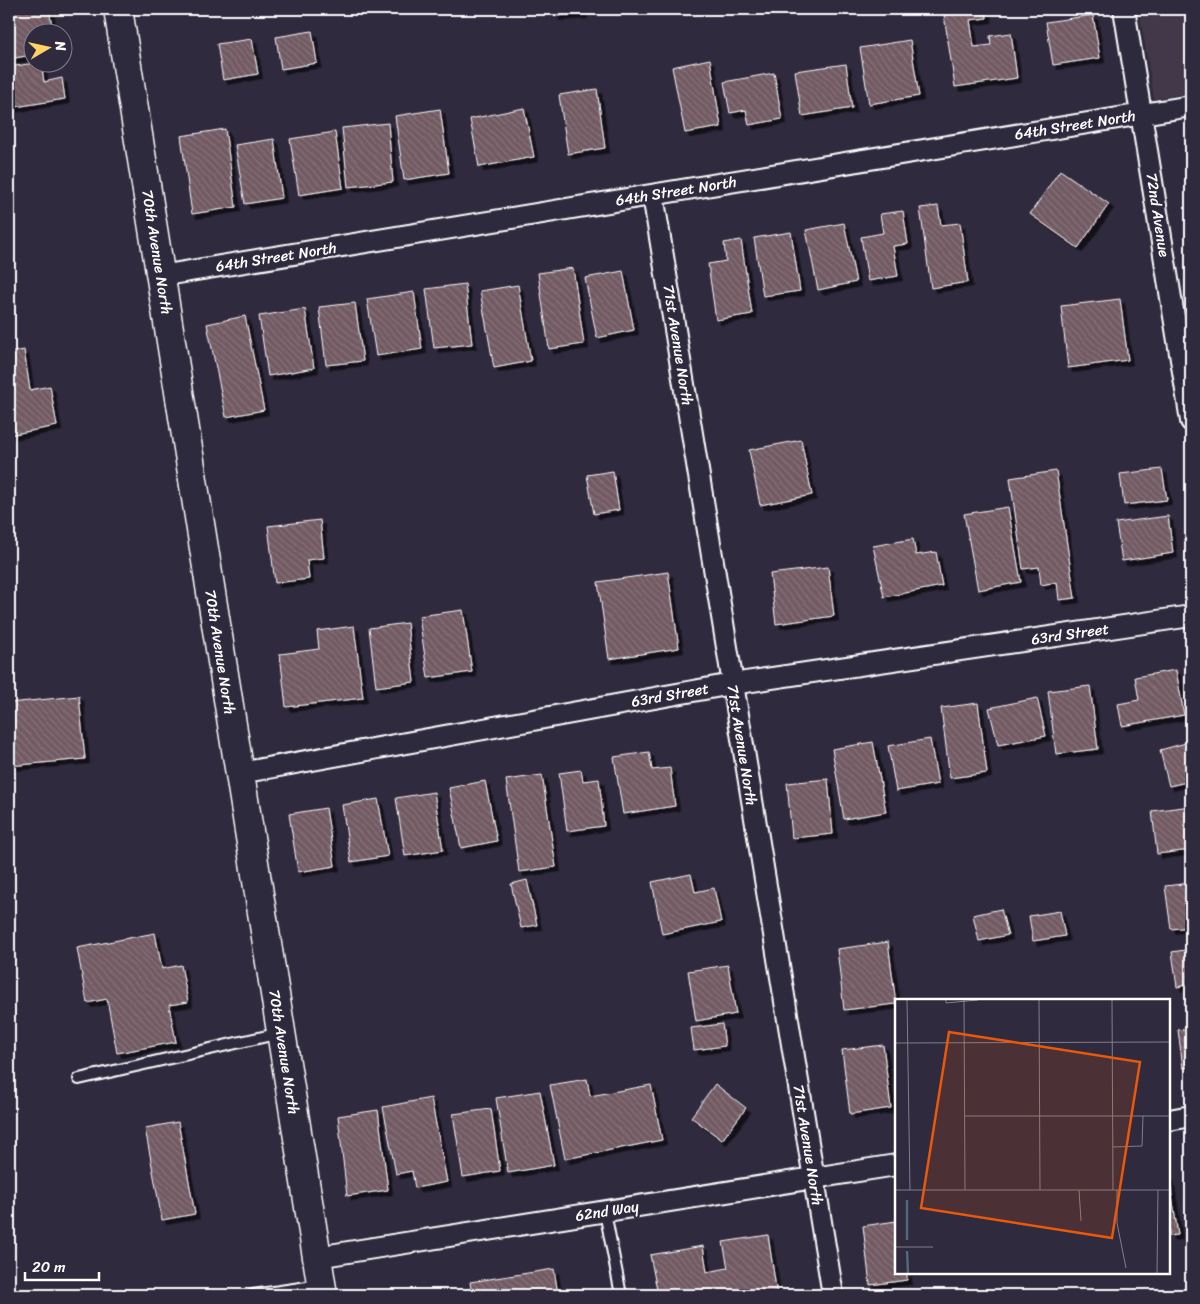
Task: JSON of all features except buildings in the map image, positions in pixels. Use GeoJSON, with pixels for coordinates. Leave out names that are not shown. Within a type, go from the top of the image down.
{"type":"FeatureCollection","features":[{"type":"Feature","properties":{"kind":"street","name":"70th Avenue North"},"geometry":{"type":"LineString","coordinates":[[118,9],[322,1290]]}},
{"type":"Feature","properties":{"kind":"street","name":"72nd Avenue"},"geometry":{"type":"LineString","coordinates":[[1124,9],[1191,422]]}},
{"type":"Feature","properties":{"kind":"street","name":"64th Street North"},"geometry":{"type":"LineString","coordinates":[[160,276],[1191,106]]}},
{"type":"Feature","properties":{"kind":"street","name":"71st Avenue North"},"geometry":{"type":"LineString","coordinates":[[653,195],[832,1295]]}},
{"type":"Feature","properties":{"kind":"street","name":"63rd Street"},"geometry":{"type":"LineString","coordinates":[[240,773],[732,684],[1191,616]]}},
{"type":"Feature","properties":{"kind":"street"},"geometry":{"type":"LineString","coordinates":[[1170,1120],[1191,1116]]}},
{"type":"Feature","properties":{"kind":"street","name":"62nd Way"},"geometry":{"type":"LineString","coordinates":[[317,1257],[895,1165]]}},
{"type":"Feature","properties":{"kind":"lane"},"geometry":{"type":"LineString","coordinates":[[79,1079],[281,1032]]}},
{"type":"Feature","properties":{"kind":"lane"},"geometry":{"type":"LineString","coordinates":[[604,1212],[621,1295]]}},
{"type":"Feature","properties":{"kind":"lane"},"geometry":{"type":"LineString","coordinates":[[253,1295],[322,1290]]}},
{"type":"Feature","properties":{"kind":"shaded area"},"geometry":{"type":"Polygon","coordinates":[[[1139,9],[1191,9],[1191,93],[1154,99],[1139,9]]]}}]}
